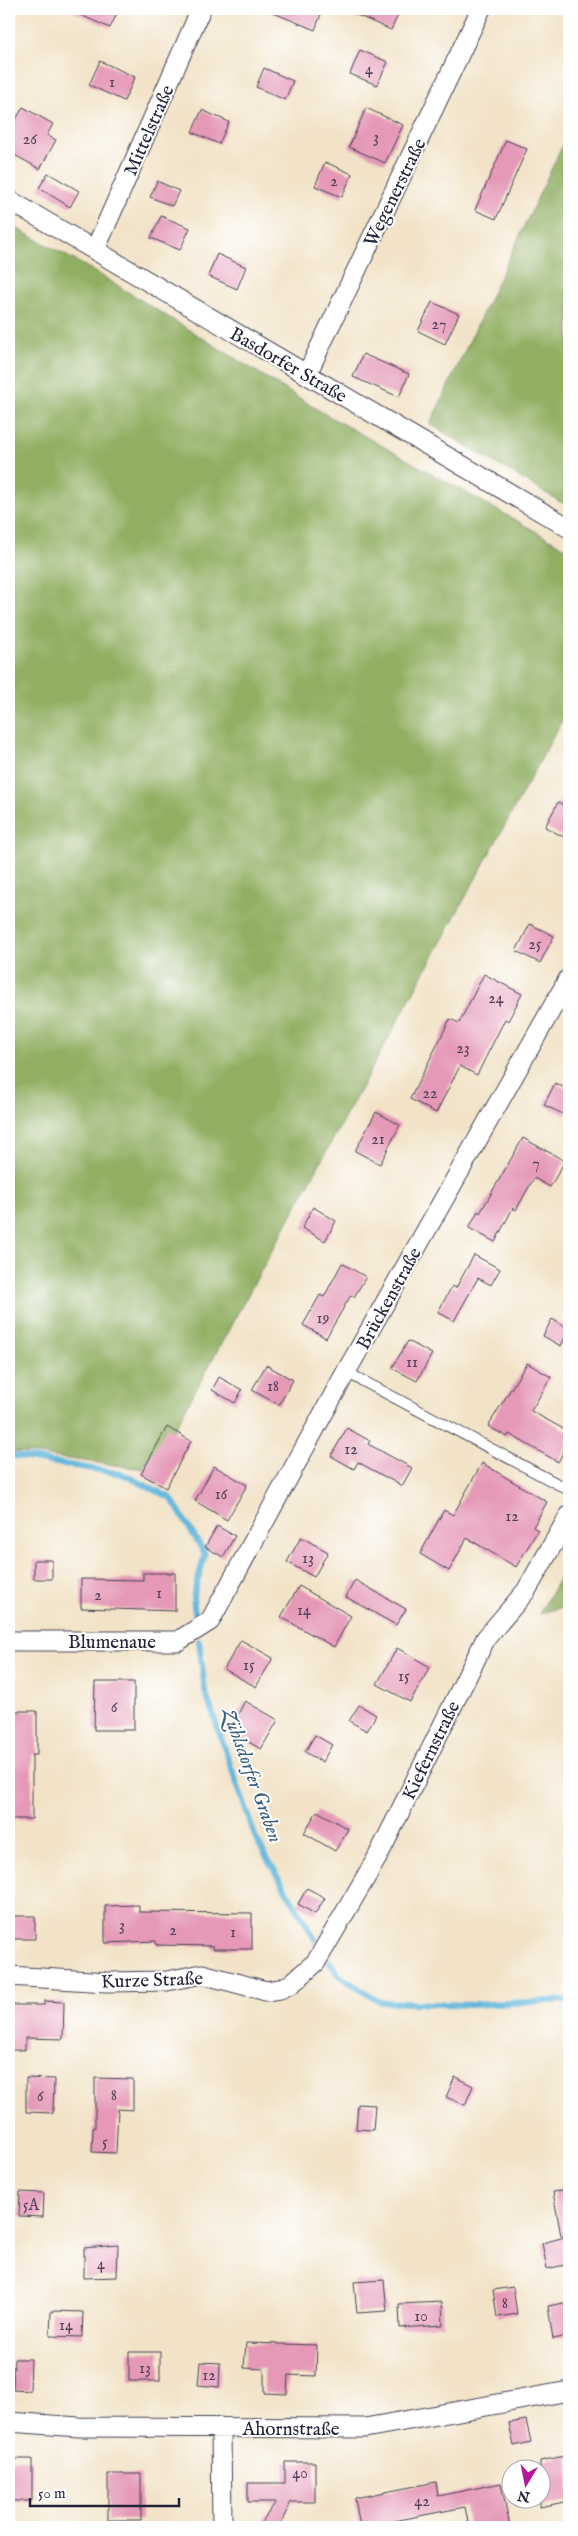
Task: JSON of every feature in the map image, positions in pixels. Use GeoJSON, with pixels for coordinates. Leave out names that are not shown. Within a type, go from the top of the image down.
{"type":"FeatureCollection","features":[{"type":"Feature","properties":{"kind":"street","name":"Mittelstraße"},"geometry":{"type":"LineString","coordinates":[[95,250],[201,9]]}},
{"type":"Feature","properties":{"kind":"street","name":"Wegenerstraße"},"geometry":{"type":"LineString","coordinates":[[307,374],[481,9]]}},
{"type":"Feature","properties":{"kind":"street","name":"Basdorfer Straße"},"geometry":{"type":"LineString","coordinates":[[9,200],[569,528]]}},
{"type":"Feature","properties":{"kind":"street","name":"Brückenstraße"},"geometry":{"type":"LineString","coordinates":[[210,1621],[346,1372],[569,978]]}},
{"type":"Feature","properties":{"kind":"street","name":"Kiefernstraße"},"geometry":{"type":"LineString","coordinates":[[291,1984],[316,1962],[376,1858],[486,1638],[526,1591],[569,1516]]}},
{"type":"Feature","properties":{"kind":"street","name":"Blumenaue"},"geometry":{"type":"LineString","coordinates":[[9,1640],[178,1641],[210,1621]]}},
{"type":"Feature","properties":{"kind":"street","name":"Kurze Straße"},"geometry":{"type":"LineString","coordinates":[[9,1976],[107,1982],[167,1981],[202,1974],[266,1991],[280,1989],[291,1984]]}},
{"type":"Feature","properties":{"kind":"street","name":"Ahornstraße"},"geometry":{"type":"LineString","coordinates":[[9,2422],[79,2427],[365,2428],[569,2392]]}},
{"type":"Feature","properties":{"kind":"street"},"geometry":{"type":"LineString","coordinates":[[221,2428],[222,2527]]}},
{"type":"Feature","properties":{"kind":"lane"},"geometry":{"type":"LineString","coordinates":[[346,1372],[569,1490]]}},
{"type":"Feature","properties":{"kind":"green space"},"geometry":{"type":"Polygon","coordinates":[[[569,132],[569,507],[430,424],[569,132]]]}},
{"type":"Feature","properties":{"kind":"green space"},"geometry":{"type":"Polygon","coordinates":[[[9,224],[94,271],[325,414],[569,550],[569,708],[152,1470],[9,1451],[9,224]]]}},
{"type":"Feature","properties":{"kind":"green space"},"geometry":{"type":"Polygon","coordinates":[[[569,1562],[569,1605],[539,1614],[569,1562]]]}},
{"type":"Feature","properties":{"kind":"building"},"geometry":{"type":"Polygon","coordinates":[[[67,9],[119,9],[110,28],[67,9]]]}},
{"type":"Feature","properties":{"kind":"building"},"geometry":{"type":"Polygon","coordinates":[[[264,9],[308,9],[321,14],[315,30],[264,9]]]}},
{"type":"Feature","properties":{"kind":"building"},"geometry":{"type":"Polygon","coordinates":[[[343,9],[401,9],[391,30],[343,9]]]}},
{"type":"Feature","properties":{"kind":"building"},"geometry":{"type":"Polygon","coordinates":[[[360,50],[388,62],[377,85],[350,74],[360,50]]]}},
{"type":"Feature","properties":{"kind":"building"},"geometry":{"type":"Polygon","coordinates":[[[100,61],[135,77],[124,101],[89,85],[100,61]]]}},
{"type":"Feature","properties":{"kind":"building"},"geometry":{"type":"Polygon","coordinates":[[[264,68],[293,81],[285,100],[256,87],[264,68]]]}},
{"type":"Feature","properties":{"kind":"building"},"geometry":{"type":"Polygon","coordinates":[[[23,107],[53,124],[47,135],[56,140],[40,169],[9,152],[9,132],[23,107]]]}},
{"type":"Feature","properties":{"kind":"building"},"geometry":{"type":"Polygon","coordinates":[[[366,108],[403,125],[385,163],[349,147],[366,108]]]}},
{"type":"Feature","properties":{"kind":"building"},"geometry":{"type":"Polygon","coordinates":[[[202,110],[229,122],[219,144],[192,132],[202,110]]]}},
{"type":"Feature","properties":{"kind":"building"},"geometry":{"type":"Polygon","coordinates":[[[506,140],[527,149],[496,219],[475,210],[506,140]]]}},
{"type":"Feature","properties":{"kind":"building"},"geometry":{"type":"Polygon","coordinates":[[[325,162],[352,174],[342,197],[315,186],[325,162]]]}},
{"type":"Feature","properties":{"kind":"building"},"geometry":{"type":"Polygon","coordinates":[[[48,173],[79,191],[70,207],[39,188],[48,173]]]}},
{"type":"Feature","properties":{"kind":"building"},"geometry":{"type":"Polygon","coordinates":[[[157,181],[179,191],[172,206],[150,197],[157,181]]]}},
{"type":"Feature","properties":{"kind":"building"},"geometry":{"type":"Polygon","coordinates":[[[161,216],[190,228],[180,250],[151,238],[161,216]]]}},
{"type":"Feature","properties":{"kind":"building"},"geometry":{"type":"Polygon","coordinates":[[[217,254],[246,267],[237,289],[208,276],[217,254]]]}},
{"type":"Feature","properties":{"kind":"building"},"geometry":{"type":"Polygon","coordinates":[[[432,302],[459,314],[445,344],[418,331],[432,302]]]}},
{"type":"Feature","properties":{"kind":"building"},"geometry":{"type":"Polygon","coordinates":[[[363,354],[409,374],[399,397],[353,377],[363,354]]]}},
{"type":"Feature","properties":{"kind":"building"},"geometry":{"type":"Polygon","coordinates":[[[558,802],[569,808],[569,827],[564,837],[545,827],[558,802]]]}},
{"type":"Feature","properties":{"kind":"building"},"geometry":{"type":"Polygon","coordinates":[[[530,924],[554,936],[540,963],[516,951],[530,924]]]}},
{"type":"Feature","properties":{"kind":"building"},"geometry":{"type":"Polygon","coordinates":[[[484,974],[522,994],[508,1021],[505,1019],[477,1075],[460,1066],[436,1113],[410,1099],[450,1019],[459,1023],[484,974]]]}},
{"type":"Feature","properties":{"kind":"building"},"geometry":{"type":"Polygon","coordinates":[[[555,1083],[569,1090],[569,1107],[565,1115],[544,1105],[555,1083]]]}},
{"type":"Feature","properties":{"kind":"building"},"geometry":{"type":"Polygon","coordinates":[[[376,1112],[400,1125],[380,1164],[355,1151],[376,1112]]]}},
{"type":"Feature","properties":{"kind":"building"},"geometry":{"type":"Polygon","coordinates":[[[523,1138],[565,1161],[550,1187],[534,1178],[516,1210],[513,1208],[495,1242],[469,1228],[478,1211],[480,1213],[523,1138]]]}},
{"type":"Feature","properties":{"kind":"building"},"geometry":{"type":"Polygon","coordinates":[[[313,1207],[336,1221],[325,1241],[302,1228],[313,1207]]]}},
{"type":"Feature","properties":{"kind":"building"},"geometry":{"type":"Polygon","coordinates":[[[474,1255],[500,1269],[491,1285],[478,1278],[454,1321],[438,1312],[452,1286],[456,1288],[474,1255]]]}},
{"type":"Feature","properties":{"kind":"building"},"geometry":{"type":"Polygon","coordinates":[[[342,1263],[366,1277],[354,1297],[351,1295],[326,1338],[303,1325],[320,1295],[324,1297],[342,1263]]]}},
{"type":"Feature","properties":{"kind":"building"},"geometry":{"type":"Polygon","coordinates":[[[552,1319],[569,1329],[561,1346],[543,1336],[552,1319]]]}},
{"type":"Feature","properties":{"kind":"building"},"geometry":{"type":"Polygon","coordinates":[[[408,1341],[432,1354],[417,1381],[392,1368],[408,1341]]]}},
{"type":"Feature","properties":{"kind":"building"},"geometry":{"type":"Polygon","coordinates":[[[527,1363],[551,1377],[531,1411],[569,1432],[569,1442],[558,1462],[509,1434],[507,1437],[488,1426],[527,1363]]]}},
{"type":"Feature","properties":{"kind":"building"},"geometry":{"type":"Polygon","coordinates":[[[266,1365],[293,1380],[279,1405],[252,1390],[266,1365]]]}},
{"type":"Feature","properties":{"kind":"building"},"geometry":{"type":"Polygon","coordinates":[[[219,1377],[242,1390],[235,1403],[212,1390],[219,1377]]]}},
{"type":"Feature","properties":{"kind":"building"},"geometry":{"type":"Polygon","coordinates":[[[167,1427],[191,1441],[166,1488],[141,1474],[167,1427]]]}},
{"type":"Feature","properties":{"kind":"building"},"geometry":{"type":"Polygon","coordinates":[[[347,1428],[370,1441],[368,1444],[412,1468],[402,1486],[358,1462],[354,1469],[331,1456],[347,1428]]]}},
{"type":"Feature","properties":{"kind":"building"},"geometry":{"type":"Polygon","coordinates":[[[482,1463],[547,1502],[533,1527],[538,1530],[516,1567],[467,1538],[449,1571],[420,1554],[444,1510],[453,1515],[482,1463]]]}},
{"type":"Feature","properties":{"kind":"building"},"geometry":{"type":"Polygon","coordinates":[[[214,1466],[247,1485],[227,1520],[195,1501],[214,1466]]]}},
{"type":"Feature","properties":{"kind":"building"},"geometry":{"type":"Polygon","coordinates":[[[217,1526],[235,1536],[223,1557],[205,1547],[217,1526]]]}},
{"type":"Feature","properties":{"kind":"building"},"geometry":{"type":"Polygon","coordinates":[[[301,1537],[328,1552],[314,1577],[287,1562],[301,1537]]]}},
{"type":"Feature","properties":{"kind":"building"},"geometry":{"type":"Polygon","coordinates":[[[34,1560],[52,1560],[52,1579],[34,1579],[34,1560]]]}},
{"type":"Feature","properties":{"kind":"building"},"geometry":{"type":"Polygon","coordinates":[[[143,1573],[175,1573],[175,1611],[81,1608],[81,1579],[143,1580],[143,1573]]]}},
{"type":"Feature","properties":{"kind":"building"},"geometry":{"type":"Polygon","coordinates":[[[355,1580],[406,1609],[396,1625],[346,1597],[355,1580]]]}},
{"type":"Feature","properties":{"kind":"building"},"geometry":{"type":"Polygon","coordinates":[[[299,1586],[351,1616],[334,1647],[281,1617],[299,1586]]]}},
{"type":"Feature","properties":{"kind":"building"},"geometry":{"type":"Polygon","coordinates":[[[241,1640],[273,1658],[256,1687],[224,1669],[241,1640]]]}},
{"type":"Feature","properties":{"kind":"building"},"geometry":{"type":"Polygon","coordinates":[[[397,1648],[430,1667],[410,1702],[377,1684],[397,1648]]]}},
{"type":"Feature","properties":{"kind":"building"},"geometry":{"type":"Polygon","coordinates":[[[95,1682],[134,1682],[134,1730],[94,1730],[95,1682]]]}},
{"type":"Feature","properties":{"kind":"building"},"geometry":{"type":"Polygon","coordinates":[[[245,1701],[278,1720],[261,1749],[229,1731],[245,1701]]]}},
{"type":"Feature","properties":{"kind":"building"},"geometry":{"type":"Polygon","coordinates":[[[359,1705],[376,1715],[367,1731],[349,1721],[359,1705]]]}},
{"type":"Feature","properties":{"kind":"building"},"geometry":{"type":"Polygon","coordinates":[[[9,1711],[37,1711],[37,1755],[32,1755],[32,1819],[9,1819],[9,1711]]]}},
{"type":"Feature","properties":{"kind":"building"},"geometry":{"type":"Polygon","coordinates":[[[315,1735],[332,1745],[322,1762],[305,1752],[315,1735]]]}},
{"type":"Feature","properties":{"kind":"building"},"geometry":{"type":"Polygon","coordinates":[[[317,1811],[348,1829],[335,1851],[304,1833],[317,1811]]]}},
{"type":"Feature","properties":{"kind":"building"},"geometry":{"type":"Polygon","coordinates":[[[307,1888],[325,1898],[315,1914],[298,1904],[307,1888]]]}},
{"type":"Feature","properties":{"kind":"building"},"geometry":{"type":"Polygon","coordinates":[[[139,1905],[139,1912],[252,1913],[252,1949],[213,1949],[213,1946],[156,1945],[156,1941],[105,1943],[105,1906],[139,1905]]]}},
{"type":"Feature","properties":{"kind":"building"},"geometry":{"type":"Polygon","coordinates":[[[9,1916],[35,1916],[35,1939],[9,1939],[9,1916]]]}},
{"type":"Feature","properties":{"kind":"building"},"geometry":{"type":"Polygon","coordinates":[[[44,2001],[64,2002],[63,2039],[25,2038],[25,2050],[9,2050],[9,2005],[44,2005],[44,2001]]]}},
{"type":"Feature","properties":{"kind":"building"},"geometry":{"type":"Polygon","coordinates":[[[455,2077],[473,2086],[465,2105],[446,2097],[455,2077]]]}},
{"type":"Feature","properties":{"kind":"building"},"geometry":{"type":"Polygon","coordinates":[[[26,2078],[54,2079],[53,2113],[26,2112],[26,2078]]]}},
{"type":"Feature","properties":{"kind":"building"},"geometry":{"type":"Polygon","coordinates":[[[95,2078],[133,2079],[133,2110],[118,2109],[116,2153],[92,2152],[93,2128],[95,2128],[95,2078]]]}},
{"type":"Feature","properties":{"kind":"building"},"geometry":{"type":"Polygon","coordinates":[[[358,2104],[375,2105],[373,2130],[356,2129],[358,2104]]]}},
{"type":"Feature","properties":{"kind":"building"},"geometry":{"type":"Polygon","coordinates":[[[569,2189],[569,2235],[561,2236],[553,2192],[569,2189]]]}},
{"type":"Feature","properties":{"kind":"building"},"geometry":{"type":"Polygon","coordinates":[[[20,2192],[44,2193],[43,2217],[19,2216],[20,2192]]]}},
{"type":"Feature","properties":{"kind":"building"},"geometry":{"type":"Polygon","coordinates":[[[569,2236],[569,2264],[547,2269],[542,2243],[569,2236]]]}},
{"type":"Feature","properties":{"kind":"building"},"geometry":{"type":"Polygon","coordinates":[[[118,2245],[117,2277],[84,2278],[84,2248],[118,2245]]]}},
{"type":"Feature","properties":{"kind":"building"},"geometry":{"type":"Polygon","coordinates":[[[384,2280],[387,2311],[357,2313],[354,2282],[384,2280]]]}},
{"type":"Feature","properties":{"kind":"building"},"geometry":{"type":"Polygon","coordinates":[[[513,2287],[517,2314],[497,2317],[493,2290],[513,2287]]]}},
{"type":"Feature","properties":{"kind":"building"},"geometry":{"type":"Polygon","coordinates":[[[442,2302],[443,2325],[400,2328],[399,2304],[442,2302]]]}},
{"type":"Feature","properties":{"kind":"building"},"geometry":{"type":"Polygon","coordinates":[[[569,2302],[569,2336],[553,2339],[548,2306],[569,2302]]]}},
{"type":"Feature","properties":{"kind":"building"},"geometry":{"type":"Polygon","coordinates":[[[51,2311],[83,2312],[82,2337],[50,2336],[51,2311]]]}},
{"type":"Feature","properties":{"kind":"building"},"geometry":{"type":"Polygon","coordinates":[[[246,2343],[317,2345],[316,2376],[288,2375],[287,2394],[264,2393],[264,2369],[244,2368],[246,2343]]]}},
{"type":"Feature","properties":{"kind":"building"},"geometry":{"type":"Polygon","coordinates":[[[129,2352],[160,2352],[160,2381],[129,2381],[129,2352]]]}},
{"type":"Feature","properties":{"kind":"building"},"geometry":{"type":"Polygon","coordinates":[[[14,2359],[31,2359],[30,2391],[13,2390],[14,2359]]]}},
{"type":"Feature","properties":{"kind":"building"},"geometry":{"type":"Polygon","coordinates":[[[200,2362],[220,2363],[219,2387],[198,2385],[200,2362]]]}},
{"type":"Feature","properties":{"kind":"building"},"geometry":{"type":"Polygon","coordinates":[[[526,2420],[531,2442],[514,2446],[509,2423],[526,2420]]]}},
{"type":"Feature","properties":{"kind":"building"},"geometry":{"type":"Polygon","coordinates":[[[569,2455],[569,2501],[550,2505],[550,2459],[569,2455]]]}},
{"type":"Feature","properties":{"kind":"building"},"geometry":{"type":"Polygon","coordinates":[[[9,2459],[32,2459],[32,2501],[9,2501],[9,2459]]]}},
{"type":"Feature","properties":{"kind":"building"},"geometry":{"type":"Polygon","coordinates":[[[285,2462],[315,2462],[315,2502],[291,2502],[279,2527],[258,2527],[276,2502],[248,2502],[248,2483],[285,2483],[285,2462]]]}},
{"type":"Feature","properties":{"kind":"building"},"geometry":{"type":"Polygon","coordinates":[[[108,2474],[141,2474],[141,2520],[108,2520],[108,2474]]]}},
{"type":"Feature","properties":{"kind":"building"},"geometry":{"type":"Polygon","coordinates":[[[436,2482],[438,2496],[500,2483],[500,2508],[506,2508],[510,2527],[469,2527],[465,2507],[394,2521],[395,2525],[360,2527],[355,2498],[436,2482]]]}},
{"type":"Feature","properties":{"kind":"waterway","name":"Zühlsdorfer Graben"},"geometry":{"type":"LineString","coordinates":[[9,1455],[122,1474],[171,1498],[205,1554],[193,1597],[195,1613]]}},
{"type":"Feature","properties":{"kind":"waterway","name":"Zühlsdorfer Graben"},"geometry":{"type":"LineString","coordinates":[[199,1641],[205,1691],[256,1839],[315,1939]]}},
{"type":"Feature","properties":{"kind":"waterway","name":"Zühlsdorfer Graben"},"geometry":{"type":"LineString","coordinates":[[330,1962],[338,1975],[381,2002],[471,2005],[569,2000]]}}]}
